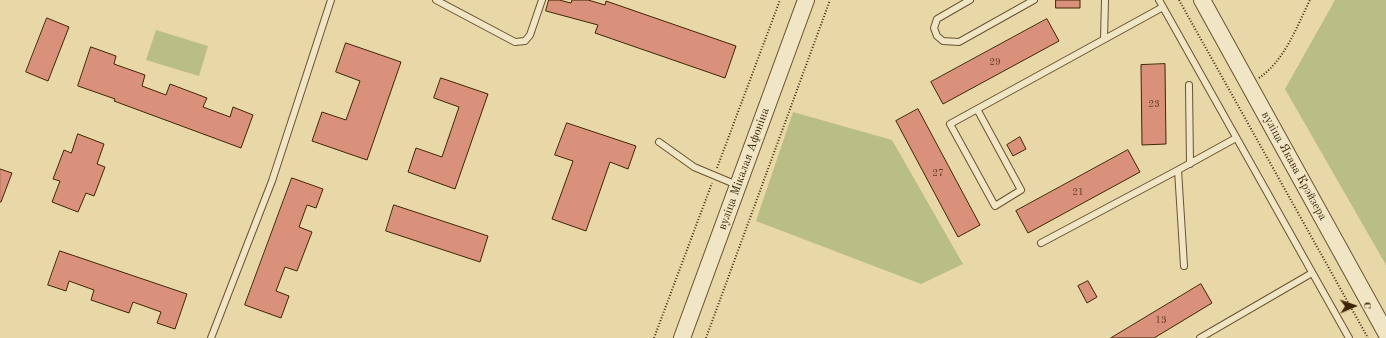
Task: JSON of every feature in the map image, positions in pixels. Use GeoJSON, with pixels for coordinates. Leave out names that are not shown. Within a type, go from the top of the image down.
{"type":"FeatureCollection","features":[{"type":"Feature","properties":{"kind":"street","name":"вуліца Мікалая Афоніна"},"geometry":{"type":"LineString","coordinates":[[682,338],[806,0]]}},
{"type":"Feature","properties":{"kind":"street","name":"вуліца Якава Крэйзера"},"geometry":{"type":"LineString","coordinates":[[1202,0],[1386,333]]}},
{"type":"Feature","properties":{"kind":"lane"},"geometry":{"type":"LineString","coordinates":[[211,338],[272,181],[331,0]]}},
{"type":"Feature","properties":{"kind":"lane"},"geometry":{"type":"LineString","coordinates":[[436,0],[515,42],[525,41],[530,35],[542,0]]}},
{"type":"Feature","properties":{"kind":"lane"},"geometry":{"type":"LineString","coordinates":[[970,0],[937,19],[934,28],[937,36],[942,41],[959,42],[1034,0]]}},
{"type":"Feature","properties":{"kind":"lane"},"geometry":{"type":"LineString","coordinates":[[1020,0],[1023,6]]}},
{"type":"Feature","properties":{"kind":"lane"},"geometry":{"type":"LineString","coordinates":[[1104,39],[1105,0]]}},
{"type":"Feature","properties":{"kind":"lane"},"geometry":{"type":"LineString","coordinates":[[1159,0],[1348,338]]}},
{"type":"Feature","properties":{"kind":"lane"},"geometry":{"type":"LineString","coordinates":[[977,109],[1021,190],[995,206],[950,124],[977,109],[1104,39],[1163,6]]}},
{"type":"Feature","properties":{"kind":"lane"},"geometry":{"type":"LineString","coordinates":[[1189,85],[1190,164]]}},
{"type":"Feature","properties":{"kind":"lane"},"geometry":{"type":"LineString","coordinates":[[1041,243],[1236,138]]}},
{"type":"Feature","properties":{"kind":"lane"},"geometry":{"type":"LineString","coordinates":[[659,142],[694,167],[738,185]]}},
{"type":"Feature","properties":{"kind":"lane"},"geometry":{"type":"LineString","coordinates":[[1178,170],[1184,266]]}},
{"type":"Feature","properties":{"kind":"lane"},"geometry":{"type":"LineString","coordinates":[[1200,338],[1312,273]]}},
{"type":"Feature","properties":{"kind":"path"},"geometry":{"type":"LineString","coordinates":[[706,338],[830,0]]}},
{"type":"Feature","properties":{"kind":"path"},"geometry":{"type":"LineString","coordinates":[[1179,0],[1368,338]]}},
{"type":"Feature","properties":{"kind":"path"},"geometry":{"type":"LineString","coordinates":[[1249,85],[1276,64],[1284,52],[1310,0]]}},
{"type":"Feature","properties":{"kind":"green space"},"geometry":{"type":"Polygon","coordinates":[[[1335,0],[1386,0],[1386,265],[1285,89],[1335,0]]]}},
{"type":"Feature","properties":{"kind":"green space"},"geometry":{"type":"Polygon","coordinates":[[[156,30],[208,46],[199,76],[146,60],[156,30]]]}},
{"type":"Feature","properties":{"kind":"green space"},"geometry":{"type":"Polygon","coordinates":[[[793,112],[892,140],[963,264],[921,284],[756,221],[793,112]]]}},
{"type":"Feature","properties":{"kind":"building"},"geometry":{"type":"Polygon","coordinates":[[[549,0],[559,0],[571,3],[572,0],[588,0],[605,5],[606,1],[736,46],[725,78],[595,33],[598,25],[546,11],[549,0]]]}},
{"type":"Feature","properties":{"kind":"building"},"geometry":{"type":"Polygon","coordinates":[[[1056,0],[1080,0],[1080,8],[1056,8],[1056,0]]]}},
{"type":"Feature","properties":{"kind":"building"},"geometry":{"type":"Polygon","coordinates":[[[47,18],[69,27],[48,81],[26,72],[47,18]]]}},
{"type":"Feature","properties":{"kind":"building"},"geometry":{"type":"Polygon","coordinates":[[[1047,19],[1059,41],[943,104],[931,82],[1047,19]]]}},
{"type":"Feature","properties":{"kind":"building"},"geometry":{"type":"Polygon","coordinates":[[[346,43],[401,62],[367,160],[312,141],[322,112],[346,120],[360,81],[336,72],[346,43]]]}},
{"type":"Feature","properties":{"kind":"building"},"geometry":{"type":"Polygon","coordinates":[[[91,47],[116,56],[114,64],[145,75],[142,86],[166,95],[170,84],[207,98],[203,107],[230,117],[233,107],[253,115],[241,148],[114,101],[115,99],[78,86],[91,47]]]}},
{"type":"Feature","properties":{"kind":"building"},"geometry":{"type":"Polygon","coordinates":[[[1165,64],[1166,144],[1142,145],[1141,65],[1165,64]]]}},
{"type":"Feature","properties":{"kind":"building"},"geometry":{"type":"Polygon","coordinates":[[[441,78],[488,94],[455,189],[408,172],[416,148],[442,157],[459,107],[434,98],[441,78]]]}},
{"type":"Feature","properties":{"kind":"building"},"geometry":{"type":"Polygon","coordinates":[[[918,109],[980,225],[958,237],[896,121],[918,109]]]}},
{"type":"Feature","properties":{"kind":"building"},"geometry":{"type":"Polygon","coordinates":[[[567,123],[636,146],[628,169],[610,162],[586,231],[552,219],[573,161],[555,155],[567,123]]]}},
{"type":"Feature","properties":{"kind":"building"},"geometry":{"type":"Polygon","coordinates":[[[78,134],[104,144],[97,164],[105,167],[94,196],[86,193],[78,212],[52,202],[60,181],[53,179],[64,150],[71,153],[78,134]]]}},
{"type":"Feature","properties":{"kind":"building"},"geometry":{"type":"Polygon","coordinates":[[[1020,137],[1026,149],[1013,156],[1007,145],[1020,137]]]}},
{"type":"Feature","properties":{"kind":"building"},"geometry":{"type":"Polygon","coordinates":[[[1128,150],[1140,172],[1028,233],[1016,211],[1128,150]]]}},
{"type":"Feature","properties":{"kind":"building"},"geometry":{"type":"Polygon","coordinates":[[[0,169],[12,173],[1,202],[0,202],[0,169]]]}},
{"type":"Feature","properties":{"kind":"building"},"geometry":{"type":"Polygon","coordinates":[[[292,178],[323,189],[316,208],[307,205],[299,227],[312,232],[297,271],[285,267],[276,291],[289,296],[281,318],[245,305],[292,178]]]}},
{"type":"Feature","properties":{"kind":"building"},"geometry":{"type":"Polygon","coordinates":[[[394,205],[488,236],[480,262],[386,231],[394,205]]]}},
{"type":"Feature","properties":{"kind":"building"},"geometry":{"type":"Polygon","coordinates":[[[60,251],[187,294],[175,329],[157,323],[161,312],[133,302],[129,313],[91,300],[94,290],[69,281],[66,291],[48,285],[60,251]]]}},
{"type":"Feature","properties":{"kind":"building"},"geometry":{"type":"Polygon","coordinates":[[[1088,281],[1097,297],[1087,303],[1078,286],[1088,281]]]}},
{"type":"Feature","properties":{"kind":"building"},"geometry":{"type":"Polygon","coordinates":[[[1201,284],[1212,303],[1154,338],[1111,338],[1201,284]]]}}]}
